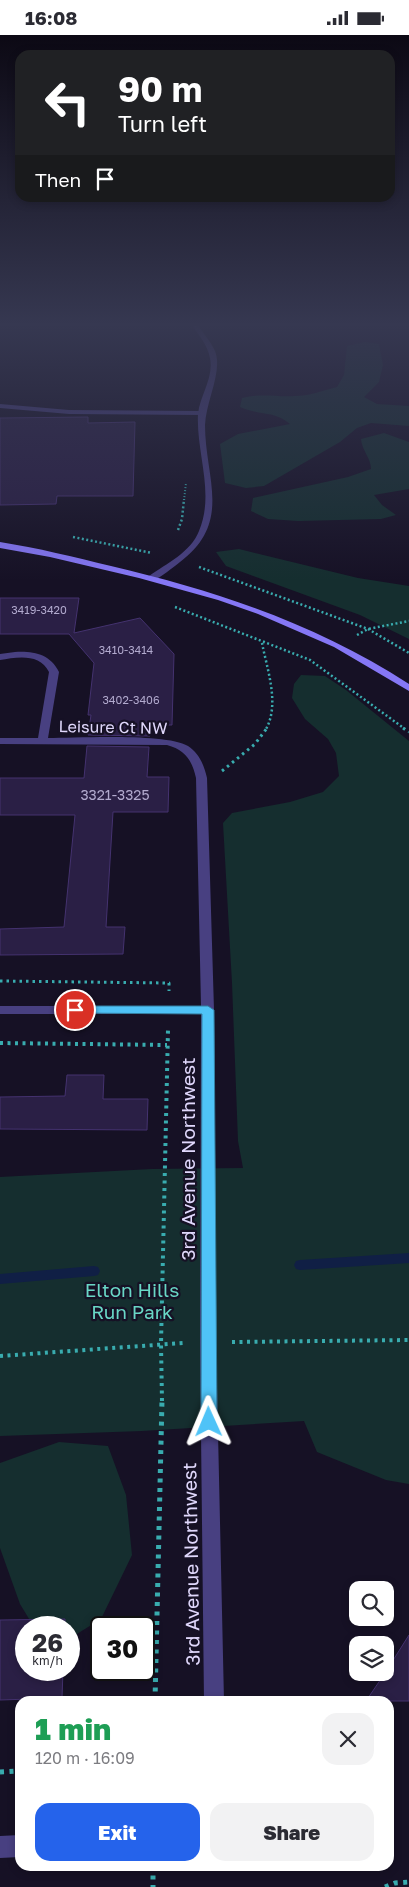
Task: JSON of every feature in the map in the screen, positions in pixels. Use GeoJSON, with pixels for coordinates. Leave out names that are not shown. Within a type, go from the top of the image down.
{"type":"FeatureCollection","features":[{"type":"Feature","properties":{"kind":"main road"},"geometry":{"type":"LineString","coordinates":[[0,545],[152,578],[280,620],[350,652],[409,688]]}},
{"type":"Feature","properties":{"kind":"street"},"geometry":{"type":"LineString","coordinates":[[0,414],[21,408]]}},
{"type":"Feature","properties":{"kind":"street"},"geometry":{"type":"LineString","coordinates":[[28,408],[69,412],[202,413]]}},
{"type":"Feature","properties":{"kind":"street"},"geometry":{"type":"LineString","coordinates":[[152,578],[187,552],[202,533],[206,523],[209,493],[208,471],[202,443],[203,408]]}},
{"type":"Feature","properties":{"kind":"street","name":"Leisure Ct NW"},"geometry":{"type":"LineString","coordinates":[[0,657],[30,655],[43,659],[52,666],[54,672],[44,740]]}},
{"type":"Feature","properties":{"kind":"street","name":"Leisure Ct NW"},"geometry":{"type":"LineString","coordinates":[[0,741],[168,741],[186,749],[200,767]]}},
{"type":"Feature","properties":{"kind":"street","name":"3rd Avenue Northwest"},"geometry":{"type":"LineString","coordinates":[[200,767],[203,787],[208,1010],[208,1343],[214,1696]]}},
{"type":"Feature","properties":{"kind":"street"},"geometry":{"type":"LineString","coordinates":[[0,1010],[208,1010]]}},
{"type":"Feature","properties":{"kind":"street"},"geometry":{"type":"LineString","coordinates":[[0,1847],[15,1846]]}},
{"type":"Feature","properties":{"kind":"path"},"geometry":{"type":"LineString","coordinates":[[178,533],[182,519],[186,480]]}},
{"type":"Feature","properties":{"kind":"path"},"geometry":{"type":"LineString","coordinates":[[168,603],[185,613],[310,660],[409,732]]}},
{"type":"Feature","properties":{"kind":"path"},"geometry":{"type":"LineString","coordinates":[[409,621],[368,629],[409,653]]}},
{"type":"Feature","properties":{"kind":"path"},"geometry":{"type":"LineString","coordinates":[[203,787],[243,754],[259,738],[268,724],[271,712],[270,689],[262,642]]}},
{"type":"Feature","properties":{"kind":"path"},"geometry":{"type":"LineString","coordinates":[[0,981],[169,983]]}},
{"type":"Feature","properties":{"kind":"path"},"geometry":{"type":"LineString","coordinates":[[0,1043],[167,1045],[161,1344],[163,1429],[156,1696]]}},
{"type":"Feature","properties":{"kind":"path"},"geometry":{"type":"LineString","coordinates":[[0,1356],[161,1344],[409,1340]]}},
{"type":"Feature","properties":{"kind":"path"},"geometry":{"type":"LineString","coordinates":[[0,1772],[15,1771]]}},
{"type":"Feature","properties":{"kind":"path"},"geometry":{"type":"LineString","coordinates":[[153,1871],[153,1887]]}},
{"type":"Feature","properties":{"kind":"path"},"geometry":{"type":"LineString","coordinates":[[385,1887],[395,1883],[409,1882]]}},
{"type":"Feature","properties":{"kind":"green space"},"geometry":{"type":"Polygon","coordinates":[[[243,408],[409,408],[409,426],[371,423],[357,428],[340,442],[264,486],[246,488],[225,483],[220,444],[238,434],[290,424],[272,415],[243,408]]]}},
{"type":"Feature","properties":{"kind":"green space"},"geometry":{"type":"Polygon","coordinates":[[[384,433],[409,442],[409,489],[374,495],[382,505],[396,515],[381,519],[298,521],[268,519],[251,511],[253,498],[348,477],[371,469],[370,461],[361,439],[384,433]]]}},
{"type":"Feature","properties":{"kind":"green space"},"geometry":{"type":"Polygon","coordinates":[[[239,549],[358,578],[409,586],[409,639],[360,615],[226,566],[216,552],[239,549]]]}},
{"type":"Feature","properties":{"kind":"green space","name":"Elton Hills Run Park"},"geometry":{"type":"Polygon","coordinates":[[[301,675],[325,676],[346,690],[409,741],[409,1484],[386,1480],[317,1452],[304,1421],[142,1431],[0,1436],[0,1177],[152,1169],[243,1168],[238,1141],[223,823],[232,813],[290,802],[323,792],[339,776],[336,753],[328,739],[305,719],[292,698],[294,684],[301,675]]]}},
{"type":"Feature","properties":{"kind":"green space"},"geometry":{"type":"Polygon","coordinates":[[[59,1442],[108,1446],[126,1495],[132,1555],[102,1616],[90,1616],[90,1626],[80,1632],[80,1616],[27,1616],[20,1604],[0,1548],[0,1463],[59,1442]]]}},
{"type":"Feature","properties":{"kind":"building"},"geometry":{"type":"Polygon","coordinates":[[[88,417],[88,423],[135,422],[133,496],[57,496],[56,504],[0,505],[0,418],[88,417]]]}},
{"type":"Feature","properties":{"kind":"building"},"geometry":{"type":"Polygon","coordinates":[[[0,598],[79,598],[74,633],[140,618],[174,654],[172,725],[150,725],[150,736],[88,735],[91,715],[88,715],[94,663],[69,634],[0,634],[0,598]]]}},
{"type":"Feature","properties":{"kind":"building"},"geometry":{"type":"Polygon","coordinates":[[[87,746],[149,747],[147,777],[169,777],[168,812],[113,812],[106,927],[125,927],[123,954],[0,955],[0,929],[64,927],[75,815],[0,815],[0,778],[84,778],[87,746]]]}},
{"type":"Feature","properties":{"kind":"building"},"geometry":{"type":"Polygon","coordinates":[[[67,1075],[104,1075],[103,1099],[148,1099],[147,1130],[0,1129],[0,1097],[65,1096],[67,1075]]]}},
{"type":"Feature","properties":{"kind":"building"},"geometry":{"type":"Polygon","coordinates":[[[0,1620],[15,1620],[15,1681],[63,1681],[62,1696],[15,1696],[15,1700],[0,1700],[0,1620]]]}},
{"type":"Feature","properties":{"kind":"building"},"geometry":{"type":"Polygon","coordinates":[[[409,1635],[409,1701],[394,1701],[394,1696],[369,1696],[380,1681],[394,1681],[394,1659],[409,1635]]]}},
{"type":"Feature","properties":{"kind":"waterway"},"geometry":{"type":"LineString","coordinates":[[300,1265],[409,1258]]}},
{"type":"Feature","properties":{"kind":"waterway"},"geometry":{"type":"LineString","coordinates":[[0,1279],[94,1271]]}},
{"type":"Feature","properties":{"kind":"route"},"geometry":{"type":"LineString","coordinates":[[75,1010],[208,1010],[209,1422]]}}]}
